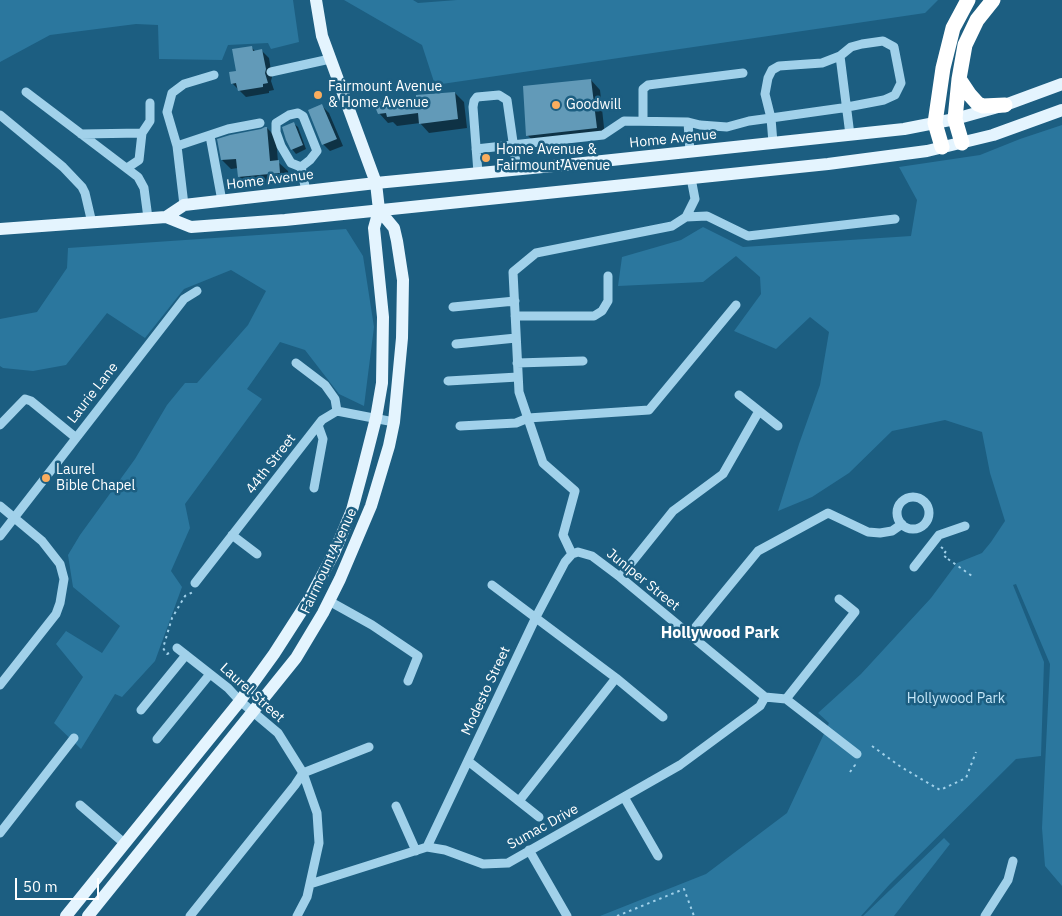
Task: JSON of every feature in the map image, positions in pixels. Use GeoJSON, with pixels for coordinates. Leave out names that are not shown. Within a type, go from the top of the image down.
{"type":"FeatureCollection","features":[{"type":"Feature","properties":{"kind":"highway"},"geometry":{"type":"LineString","coordinates":[[942,147],[935,123],[943,68],[953,28],[968,0]]}},
{"type":"Feature","properties":{"kind":"highway"},"geometry":{"type":"LineString","coordinates":[[962,142],[954,119],[965,45],[977,20],[993,0]]}},
{"type":"Feature","properties":{"kind":"highway"},"geometry":{"type":"LineString","coordinates":[[959,79],[968,94],[978,104],[983,106],[1005,105]]}},
{"type":"Feature","properties":{"kind":"main road","name":"Fairmount Avenue"},"geometry":{"type":"LineString","coordinates":[[66,916],[240,701],[274,654],[310,598],[334,553],[352,510],[376,418],[382,383],[383,317],[374,228],[379,210],[376,183],[322,36],[316,0]]}},
{"type":"Feature","properties":{"kind":"main road","name":"Home Avenue"},"geometry":{"type":"LineString","coordinates":[[166,217],[184,205],[376,183],[904,129],[954,119],[1005,105],[1062,84]]}},
{"type":"Feature","properties":{"kind":"main road"},"geometry":{"type":"LineString","coordinates":[[0,230],[166,217],[192,227],[379,210],[828,164],[927,151],[994,136],[1062,110]]}},
{"type":"Feature","properties":{"kind":"main road","name":"Fairmount Avenue"},"geometry":{"type":"LineString","coordinates":[[88,916],[296,658],[340,579],[371,506],[394,422],[402,338],[403,280],[398,242],[394,228],[379,210]]}},
{"type":"Feature","properties":{"kind":"street"},"geometry":{"type":"LineString","coordinates":[[476,149],[603,136],[624,121],[688,122],[727,127],[749,121],[771,118],[847,107],[884,100],[895,95],[901,83],[894,47],[883,41],[851,47],[840,56],[822,63],[779,66],[772,70],[768,78],[765,94],[771,118],[773,143]]}},
{"type":"Feature","properties":{"kind":"street"},"geometry":{"type":"LineString","coordinates":[[840,56],[850,135]]}},
{"type":"Feature","properties":{"kind":"street"},"geometry":{"type":"LineString","coordinates":[[271,72],[330,59]]}},
{"type":"Feature","properties":{"kind":"street"},"geometry":{"type":"LineString","coordinates":[[643,121],[643,89],[648,85],[743,73]]}},
{"type":"Feature","properties":{"kind":"street"},"geometry":{"type":"LineString","coordinates":[[184,205],[177,146],[167,112],[172,93],[184,84],[214,75]]}},
{"type":"Feature","properties":{"kind":"street"},"geometry":{"type":"LineString","coordinates":[[26,92],[138,177],[142,183],[148,218]]}},
{"type":"Feature","properties":{"kind":"street"},"geometry":{"type":"LineString","coordinates":[[478,173],[474,101],[477,97],[499,95],[507,100],[517,170]]}},
{"type":"Feature","properties":{"kind":"street"},"geometry":{"type":"LineString","coordinates":[[127,168],[139,160],[142,133],[150,121],[150,103]]}},
{"type":"Feature","properties":{"kind":"street"},"geometry":{"type":"LineString","coordinates":[[298,113],[303,116],[317,151],[301,167],[292,163],[281,146],[276,132],[276,123],[289,115],[298,113]]}},
{"type":"Feature","properties":{"kind":"street"},"geometry":{"type":"LineString","coordinates":[[0,114],[63,167],[82,187],[92,223]]}},
{"type":"Feature","properties":{"kind":"street"},"geometry":{"type":"LineString","coordinates":[[688,122],[690,152]]}},
{"type":"Feature","properties":{"kind":"street"},"geometry":{"type":"LineString","coordinates":[[177,146],[228,129],[260,123]]}},
{"type":"Feature","properties":{"kind":"street"},"geometry":{"type":"LineString","coordinates":[[81,134],[142,133]]}},
{"type":"Feature","properties":{"kind":"street"},"geometry":{"type":"LineString","coordinates":[[210,136],[222,201]]}},
{"type":"Feature","properties":{"kind":"street"},"geometry":{"type":"LineString","coordinates":[[301,167],[306,191]]}},
{"type":"Feature","properties":{"kind":"street"},"geometry":{"type":"LineString","coordinates":[[686,217],[694,199],[691,178]]}},
{"type":"Feature","properties":{"kind":"street"},"geometry":{"type":"LineString","coordinates":[[575,553],[563,534],[575,491],[543,463],[519,392],[513,272],[536,253],[672,226],[686,217],[707,216],[748,236],[895,219]]}},
{"type":"Feature","properties":{"kind":"street"},"geometry":{"type":"LineString","coordinates":[[515,316],[594,316],[602,311],[608,301],[608,276]]}},
{"type":"Feature","properties":{"kind":"street","name":"Laurie Lane"},"geometry":{"type":"LineString","coordinates":[[0,536],[184,299],[197,291]]}},
{"type":"Feature","properties":{"kind":"street"},"geometry":{"type":"LineString","coordinates":[[453,307],[514,301]]}},
{"type":"Feature","properties":{"kind":"street"},"geometry":{"type":"LineString","coordinates":[[460,426],[516,423],[528,418],[649,410],[736,305]]}},
{"type":"Feature","properties":{"kind":"street"},"geometry":{"type":"LineString","coordinates":[[456,344],[516,338]]}},
{"type":"Feature","properties":{"kind":"street"},"geometry":{"type":"LineString","coordinates":[[517,363],[583,361]]}},
{"type":"Feature","properties":{"kind":"street"},"geometry":{"type":"LineString","coordinates":[[296,363],[325,385],[335,399],[337,411],[394,422]]}},
{"type":"Feature","properties":{"kind":"street"},"geometry":{"type":"LineString","coordinates":[[448,381],[518,377]]}},
{"type":"Feature","properties":{"kind":"street"},"geometry":{"type":"LineString","coordinates":[[739,394],[778,426]]}},
{"type":"Feature","properties":{"kind":"street"},"geometry":{"type":"LineString","coordinates":[[0,424],[25,399],[31,401],[75,437]]}},
{"type":"Feature","properties":{"kind":"street","name":"44th Street"},"geometry":{"type":"LineString","coordinates":[[195,583],[322,420],[337,411]]}},
{"type":"Feature","properties":{"kind":"street"},"geometry":{"type":"LineString","coordinates":[[620,577],[673,511],[723,474],[759,411]]}},
{"type":"Feature","properties":{"kind":"street"},"geometry":{"type":"LineString","coordinates":[[314,488],[323,440],[318,425]]}},
{"type":"Feature","properties":{"kind":"street"},"geometry":{"type":"LineString","coordinates":[[908,497],[919,498],[927,505],[929,514],[925,524],[911,528],[902,524],[897,515],[900,504],[908,497]]}},
{"type":"Feature","properties":{"kind":"street"},"geometry":{"type":"LineString","coordinates":[[0,506],[42,541],[60,564],[64,579],[60,604],[56,614],[0,685]]}},
{"type":"Feature","properties":{"kind":"street"},"geometry":{"type":"LineString","coordinates":[[689,635],[758,551],[828,512],[868,532],[892,531],[902,524]]}},
{"type":"Feature","properties":{"kind":"street"},"geometry":{"type":"LineString","coordinates":[[925,524],[939,535]]}},
{"type":"Feature","properties":{"kind":"street"},"geometry":{"type":"LineString","coordinates":[[914,567],[939,535],[965,526]]}},
{"type":"Feature","properties":{"kind":"street"},"geometry":{"type":"LineString","coordinates":[[232,535],[257,554]]}},
{"type":"Feature","properties":{"kind":"street","name":"Juniper Street"},"geometry":{"type":"LineString","coordinates":[[575,553],[592,556],[620,577],[765,697]]}},
{"type":"Feature","properties":{"kind":"street","name":"Modesto Street"},"geometry":{"type":"LineString","coordinates":[[427,848],[536,617],[564,562],[575,553]]}},
{"type":"Feature","properties":{"kind":"street"},"geometry":{"type":"LineString","coordinates":[[492,585],[616,678],[664,717]]}},
{"type":"Feature","properties":{"kind":"street"},"geometry":{"type":"LineString","coordinates":[[786,699],[855,612],[839,598]]}},
{"type":"Feature","properties":{"kind":"street"},"geometry":{"type":"LineString","coordinates":[[329,601],[372,625],[418,656],[408,681]]}},
{"type":"Feature","properties":{"kind":"street","name":"Laurel Street"},"geometry":{"type":"LineString","coordinates":[[177,648],[228,688],[240,701],[278,733],[303,773],[317,813],[319,843],[310,884]]}},
{"type":"Feature","properties":{"kind":"street"},"geometry":{"type":"LineString","coordinates":[[141,710],[186,654]]}},
{"type":"Feature","properties":{"kind":"street"},"geometry":{"type":"LineString","coordinates":[[156,739],[210,674]]}},
{"type":"Feature","properties":{"kind":"street"},"geometry":{"type":"LineString","coordinates":[[519,801],[616,678]]}},
{"type":"Feature","properties":{"kind":"street"},"geometry":{"type":"LineString","coordinates":[[765,697],[786,699],[855,757]]}},
{"type":"Feature","properties":{"kind":"street","name":"Sumac Drive"},"geometry":{"type":"LineString","coordinates":[[310,884],[427,848],[445,850],[483,864],[508,863],[680,765],[760,706],[765,697]]}},
{"type":"Feature","properties":{"kind":"street"},"geometry":{"type":"LineString","coordinates":[[0,833],[74,738]]}},
{"type":"Feature","properties":{"kind":"street"},"geometry":{"type":"LineString","coordinates":[[190,916],[298,782],[303,773],[369,747]]}},
{"type":"Feature","properties":{"kind":"street"},"geometry":{"type":"LineString","coordinates":[[468,762],[539,817]]}},
{"type":"Feature","properties":{"kind":"street"},"geometry":{"type":"LineString","coordinates":[[624,797],[658,856]]}},
{"type":"Feature","properties":{"kind":"street"},"geometry":{"type":"LineString","coordinates":[[80,805],[124,844]]}},
{"type":"Feature","properties":{"kind":"street"},"geometry":{"type":"LineString","coordinates":[[396,806],[416,851]]}},
{"type":"Feature","properties":{"kind":"street"},"geometry":{"type":"LineString","coordinates":[[530,850],[567,916]]}},
{"type":"Feature","properties":{"kind":"street"},"geometry":{"type":"LineString","coordinates":[[985,916],[1008,880],[1013,861]]}},
{"type":"Feature","properties":{"kind":"street"},"geometry":{"type":"LineString","coordinates":[[297,916],[307,897],[310,884]]}},
{"type":"Feature","properties":{"kind":"path"},"geometry":{"type":"LineString","coordinates":[[940,545],[946,551],[943,555],[972,576]]}},
{"type":"Feature","properties":{"kind":"path"},"geometry":{"type":"LineString","coordinates":[[177,648],[166,654],[163,648],[172,618],[185,596],[195,591],[195,583]]}},
{"type":"Feature","properties":{"kind":"path"},"geometry":{"type":"LineString","coordinates":[[872,746],[901,767],[940,790],[966,778],[976,752]]}},
{"type":"Feature","properties":{"kind":"path"},"geometry":{"type":"LineString","coordinates":[[850,772],[855,764],[855,757]]}},
{"type":"Feature","properties":{"kind":"path"},"geometry":{"type":"LineString","coordinates":[[617,916],[684,889],[694,916]]}},
{"type":"Feature","properties":{"kind":"green space"},"geometry":{"type":"Polygon","coordinates":[[[0,0],[293,0],[299,42],[271,49],[268,43],[228,45],[222,60],[159,59],[158,25],[136,24],[50,35],[0,62],[0,0]]]}},
{"type":"Feature","properties":{"kind":"green space"},"geometry":{"type":"Polygon","coordinates":[[[344,0],[413,0],[418,3],[457,0],[938,0],[925,13],[435,85],[422,45],[344,0]]]}},
{"type":"Feature","properties":{"kind":"green space"},"geometry":{"type":"Polygon","coordinates":[[[1062,125],[1062,886],[1045,866],[1042,828],[1050,664],[1016,584],[1013,585],[1044,662],[1041,756],[1016,759],[890,884],[861,916],[600,916],[706,874],[787,813],[829,723],[818,713],[861,674],[931,598],[957,563],[982,553],[1005,521],[990,473],[982,432],[945,420],[892,431],[849,473],[812,497],[778,511],[820,385],[829,332],[810,317],[776,349],[734,331],[761,294],[760,277],[736,256],[703,282],[618,286],[622,257],[681,240],[703,227],[743,247],[911,236],[917,200],[899,167],[980,155],[1062,125]]]}},
{"type":"Feature","properties":{"kind":"green space"},"geometry":{"type":"Polygon","coordinates":[[[346,229],[363,256],[374,327],[364,406],[339,394],[305,350],[280,342],[247,389],[262,399],[185,504],[190,528],[171,571],[182,587],[155,661],[122,697],[115,694],[81,749],[54,723],[83,677],[56,644],[66,631],[102,653],[120,626],[73,587],[68,555],[80,535],[135,459],[167,405],[185,383],[197,383],[248,325],[266,291],[231,270],[184,289],[145,338],[107,313],[66,365],[33,371],[3,368],[0,366],[0,319],[37,312],[67,268],[68,248],[346,229]]]}},
{"type":"Feature","properties":{"kind":"green space"},"geometry":{"type":"Polygon","coordinates":[[[944,838],[950,844],[894,916],[863,916],[944,838]]]}},
{"type":"Feature","properties":{"kind":"building"},"geometry":{"type":"Polygon","coordinates":[[[252,46],[253,51],[262,49],[268,83],[263,84],[263,87],[238,91],[236,83],[231,84],[229,72],[236,71],[232,49],[252,46]]]}},
{"type":"Feature","properties":{"kind":"building"},"geometry":{"type":"Polygon","coordinates":[[[591,79],[597,128],[526,136],[523,86],[591,79]]]}},
{"type":"Feature","properties":{"kind":"building"},"geometry":{"type":"Polygon","coordinates":[[[455,92],[458,119],[419,124],[418,113],[387,117],[386,113],[378,114],[373,102],[416,98],[416,95],[455,92]]]}},
{"type":"Feature","properties":{"kind":"building"},"geometry":{"type":"Polygon","coordinates":[[[322,104],[337,139],[322,145],[308,110],[322,104]]]}},
{"type":"Feature","properties":{"kind":"building"},"geometry":{"type":"Polygon","coordinates":[[[294,122],[303,145],[291,150],[282,127],[294,122]]]}},
{"type":"Feature","properties":{"kind":"building"},"geometry":{"type":"Polygon","coordinates":[[[267,127],[270,161],[279,160],[280,173],[238,177],[236,159],[221,160],[217,139],[267,127]]]}},
{"type":"Feature","properties":{"kind":"place","name":"Fairmount Avenue & Home Avenue"},"geometry":{"type":"Point","coordinates":[318,95]}},
{"type":"Feature","properties":{"kind":"place","name":"Goodwill"},"geometry":{"type":"Point","coordinates":[556,105]}},
{"type":"Feature","properties":{"kind":"place","name":"Home Avenue & Fairmount Avenue"},"geometry":{"type":"Point","coordinates":[486,158]}},
{"type":"Feature","properties":{"kind":"place","name":"Laurel Bible Chapel"},"geometry":{"type":"Point","coordinates":[46,478]}},
{"type":"Feature","properties":{"kind":"district","name":"Hollywood Park"},"geometry":{"type":"Point","coordinates":[720,633]}}]}
